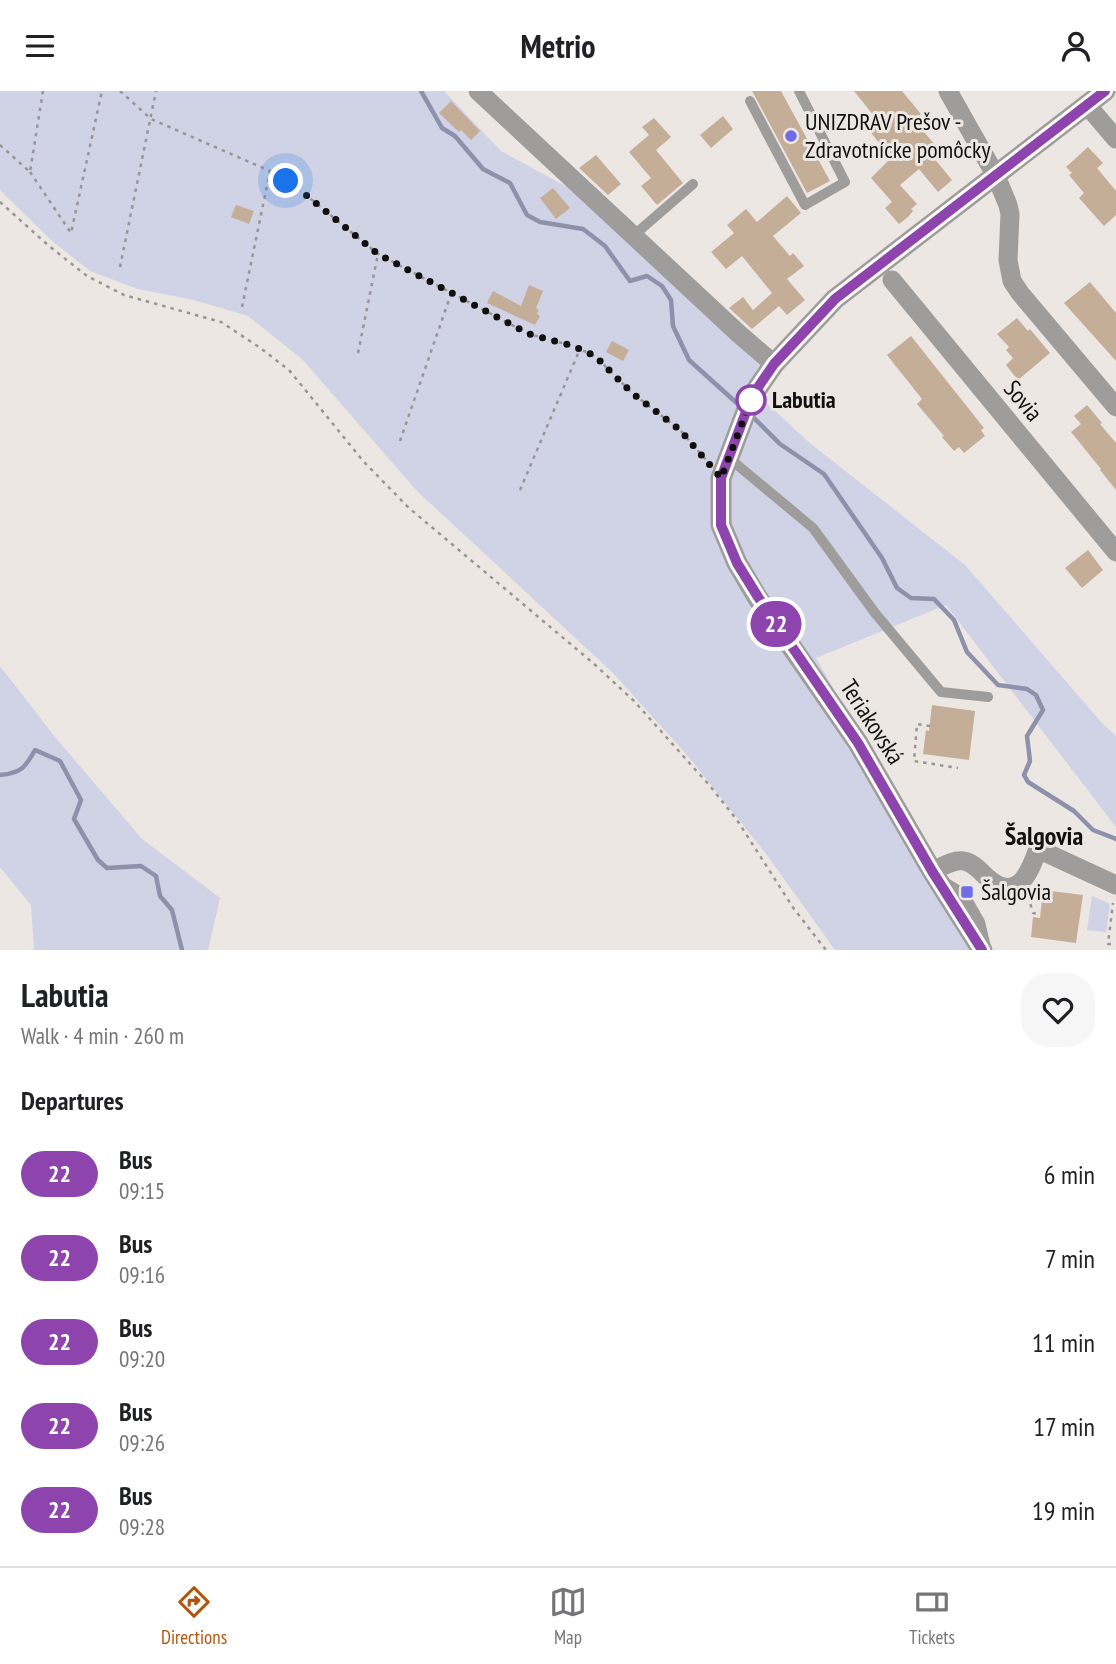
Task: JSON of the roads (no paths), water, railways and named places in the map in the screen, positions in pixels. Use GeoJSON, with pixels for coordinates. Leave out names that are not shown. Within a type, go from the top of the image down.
{"type":"FeatureCollection","features":[{"type":"Feature","properties":{"kind":"street"},"geometry":{"type":"LineString","coordinates":[[478,91],[774,364],[835,299],[1105,91]]}},
{"type":"Feature","properties":{"kind":"street"},"geometry":{"type":"LineString","coordinates":[[948,91],[996,176],[1008,205],[1008,260],[1013,281],[1020,293],[1116,407]]}},
{"type":"Feature","properties":{"kind":"street"},"geometry":{"type":"LineString","coordinates":[[1087,105],[1116,139]]}},
{"type":"Feature","properties":{"kind":"street","name":"Sovia"},"geometry":{"type":"LineString","coordinates":[[892,280],[1116,552]]}},
{"type":"Feature","properties":{"kind":"street","name":"Teriakovská"},"geometry":{"type":"LineString","coordinates":[[774,364],[751,398],[721,478],[721,525],[737,563],[758,597],[858,743],[934,874],[984,950]]}},
{"type":"Feature","properties":{"kind":"street"},"geometry":{"type":"LineString","coordinates":[[934,874],[956,860],[966,861],[975,865],[992,882],[1004,888],[1014,887],[1028,874],[1038,849],[1116,885]]}},
{"type":"Feature","properties":{"kind":"lane"},"geometry":{"type":"LineString","coordinates":[[750,101],[805,205],[845,182],[799,91]]}},
{"type":"Feature","properties":{"kind":"lane"},"geometry":{"type":"LineString","coordinates":[[633,236],[693,184]]}},
{"type":"Feature","properties":{"kind":"lane"},"geometry":{"type":"LineString","coordinates":[[729,458],[813,529],[875,613],[941,692],[988,697]]}},
{"type":"Feature","properties":{"kind":"lane"},"geometry":{"type":"LineString","coordinates":[[934,874],[964,894],[980,922],[984,950]]}},
{"type":"Feature","properties":{"kind":"lane"},"geometry":{"type":"LineString","coordinates":[[963,921],[971,950]]}},
{"type":"Feature","properties":{"kind":"waterway"},"geometry":{"type":"LineString","coordinates":[[421,91],[442,128],[455,136],[483,169],[510,183],[527,215],[540,222],[583,229],[605,246],[630,281],[647,276],[662,286],[671,300],[673,326],[689,360],[740,406]]}},
{"type":"Feature","properties":{"kind":"waterway"},"geometry":{"type":"LineString","coordinates":[[752,416],[780,444],[824,474],[882,558],[897,588],[911,598],[934,599],[954,620],[967,652],[998,685],[1027,689],[1036,695],[1043,710],[1027,736],[1030,761],[1024,775],[1028,782],[1074,811],[1093,830],[1116,839]]}},
{"type":"Feature","properties":{"kind":"waterway"},"geometry":{"type":"LineString","coordinates":[[0,775],[22,769],[35,750],[60,761],[81,800],[74,819],[98,860],[107,868],[141,866],[156,876],[160,896],[172,910],[182,950]]}},
{"type":"Feature","properties":{"kind":"place","name":"UNIZDRAV Prešov - Zdravotnícke pomôcky"},"geometry":{"type":"Point","coordinates":[791,136]}},
{"type":"Feature","properties":{"kind":"place","name":"Labutia"},"geometry":{"type":"Point","coordinates":[751,400]}},
{"type":"Feature","properties":{"kind":"place","name":"Šalgovia"},"geometry":{"type":"Point","coordinates":[967,892]}},
{"type":"Feature","properties":{"kind":"district","name":"Šalgovia"},"geometry":{"type":"Point","coordinates":[1044,836]}}]}
